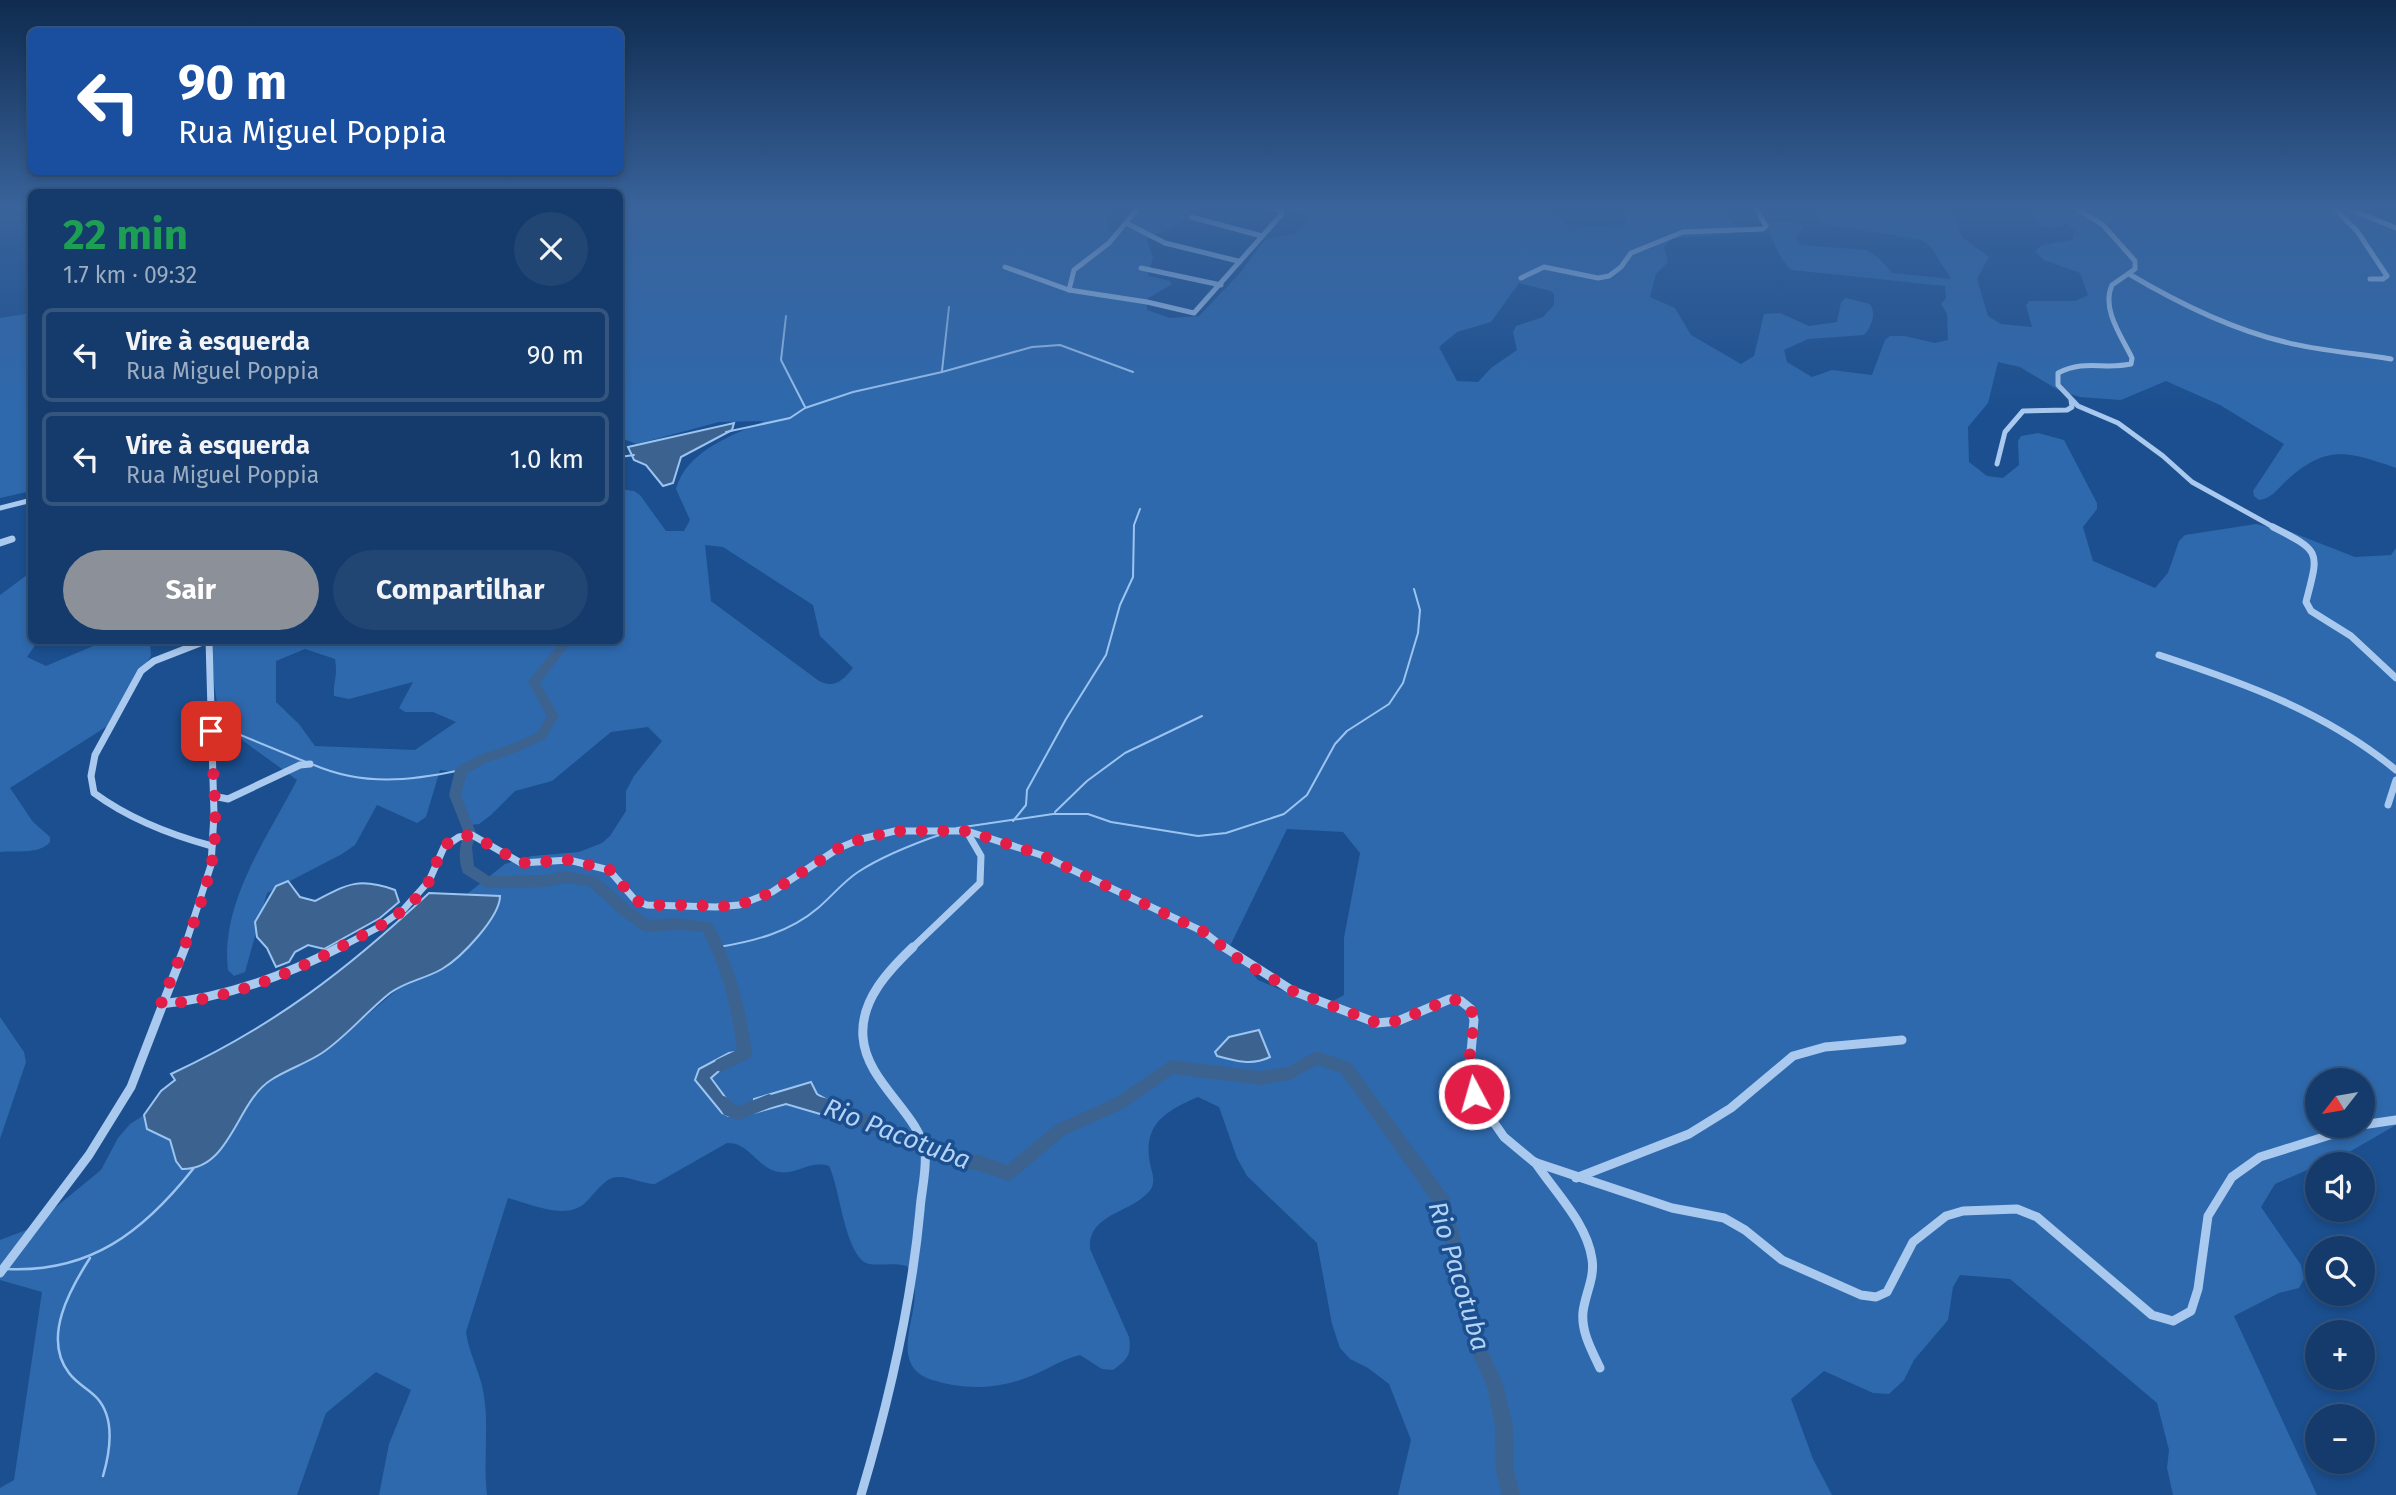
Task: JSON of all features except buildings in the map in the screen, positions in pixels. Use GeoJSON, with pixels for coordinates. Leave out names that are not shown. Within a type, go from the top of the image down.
{"type":"FeatureCollection","features":[{"type":"Feature","properties":{"kind":"street"},"geometry":{"type":"LineString","coordinates":[[1026,275],[1069,290],[1147,302],[1194,313],[1228,275]]}},
{"type":"Feature","properties":{"kind":"street"},"geometry":{"type":"LineString","coordinates":[[1069,290],[1073,275]]}},
{"type":"Feature","properties":{"kind":"street"},"geometry":{"type":"LineString","coordinates":[[1173,275],[1221,285]]}},
{"type":"Feature","properties":{"kind":"street"},"geometry":{"type":"LineString","coordinates":[[1521,278],[1528,275]]}},
{"type":"Feature","properties":{"kind":"street"},"geometry":{"type":"LineString","coordinates":[[1580,275],[1590,277],[1611,275]]}},
{"type":"Feature","properties":{"kind":"street"},"geometry":{"type":"LineString","coordinates":[[2128,275],[2109,288],[2106,299],[2132,358],[2131,364],[2124,367],[2086,362],[2058,373],[2058,385],[2088,413],[2118,423],[2163,456],[2192,482],[2297,539],[2313,551],[2317,560],[2306,602],[2311,611],[2351,636],[2396,678]]}},
{"type":"Feature","properties":{"kind":"street"},"geometry":{"type":"LineString","coordinates":[[2130,275],[2178,302],[2277,339],[2304,347],[2391,359]]}},
{"type":"Feature","properties":{"kind":"street"},"geometry":{"type":"LineString","coordinates":[[2370,279],[2383,279],[2386,275]]}},
{"type":"Feature","properties":{"kind":"street"},"geometry":{"type":"LineString","coordinates":[[1997,464],[2005,432],[2023,411],[2067,410],[2072,407],[2071,400]]}},
{"type":"Feature","properties":{"kind":"street"},"geometry":{"type":"LineString","coordinates":[[0,508],[28,501]]}},
{"type":"Feature","properties":{"kind":"street"},"geometry":{"type":"LineString","coordinates":[[0,543],[12,539]]}},
{"type":"Feature","properties":{"kind":"street"},"geometry":{"type":"LineString","coordinates":[[198,644],[154,662],[141,671],[95,755],[91,776],[94,793],[109,804],[190,840],[212,846]]}},
{"type":"Feature","properties":{"kind":"street"},"geometry":{"type":"LineString","coordinates":[[0,1273],[89,1155],[131,1087],[189,936],[212,864],[213,796],[208,644]]}},
{"type":"Feature","properties":{"kind":"street"},"geometry":{"type":"LineString","coordinates":[[2159,655],[2264,692],[2353,736],[2396,770]]}},
{"type":"Feature","properties":{"kind":"street"},"geometry":{"type":"LineString","coordinates":[[213,796],[228,799],[300,765],[310,764]]}},
{"type":"Feature","properties":{"kind":"street"},"geometry":{"type":"LineString","coordinates":[[2388,805],[2396,780]]}},
{"type":"Feature","properties":{"kind":"street"},"geometry":{"type":"LineString","coordinates":[[161,1004],[193,1002],[232,994],[295,971],[365,934],[401,911],[423,890],[440,850],[463,835],[472,835],[521,863],[569,860],[610,870],[636,901],[647,905],[716,907],[739,905],[772,892],[839,848],[861,839],[895,831],[967,831],[1041,855],[1204,932],[1240,960],[1293,991],[1377,1023],[1398,1021],[1450,999],[1461,1001],[1471,1009],[1474,1020],[1469,1063],[1474,1094],[1504,1137],[1534,1162],[1582,1234],[1591,1254],[1594,1275],[1583,1313],[1586,1332],[1600,1368]]}},
{"type":"Feature","properties":{"kind":"street"},"geometry":{"type":"LineString","coordinates":[[861,1495],[890,1396],[916,1251],[925,1152],[916,1130],[876,1074],[863,1037],[868,1003],[891,968],[980,883],[984,863],[979,847],[967,831]]}},
{"type":"Feature","properties":{"kind":"street"},"geometry":{"type":"LineString","coordinates":[[1576,1178],[1689,1134],[1731,1108],[1793,1056],[1825,1047],[1902,1040]]}},
{"type":"Feature","properties":{"kind":"street"},"geometry":{"type":"LineString","coordinates":[[2375,1123],[2396,1120]]}},
{"type":"Feature","properties":{"kind":"street"},"geometry":{"type":"LineString","coordinates":[[1534,1162],[1672,1208],[1724,1218],[1782,1259],[1861,1295],[1876,1297],[1887,1292],[1913,1242],[1946,1216],[1963,1211],[2017,1209],[2037,1217],[2152,1315],[2173,1321],[2191,1311],[2198,1289],[2208,1216],[2232,1177],[2260,1157],[2321,1138]]}},
{"type":"Feature","properties":{"kind":"shaded area"},"geometry":{"type":"Polygon","coordinates":[[[623,275],[1148,275],[1172,284],[1147,299],[1147,310],[1170,318],[1199,316],[1238,275],[1656,275],[1650,297],[1675,308],[1691,335],[1741,364],[1754,356],[1764,314],[1780,313],[1809,326],[1837,322],[1841,302],[1846,298],[1870,304],[1872,320],[1864,335],[1808,339],[1784,350],[1787,362],[1812,377],[1832,370],[1872,375],[1885,340],[1890,336],[1905,336],[1935,343],[1948,340],[1947,314],[1941,304],[1946,298],[1945,286],[1838,275],[1909,275],[1951,279],[1948,275],[1979,275],[1977,279],[1988,316],[2001,324],[2032,327],[2026,305],[2029,301],[2075,301],[2088,295],[2081,275],[2396,275],[2396,468],[2350,455],[2325,456],[2300,470],[2267,498],[2259,500],[2253,491],[2284,444],[2220,405],[2166,381],[2121,400],[2080,397],[2060,391],[2020,367],[1998,362],[1988,403],[1968,427],[1969,462],[1987,476],[2003,478],[2019,465],[2018,441],[2021,436],[2038,433],[2064,440],[2097,503],[2097,509],[2083,527],[2093,561],[2155,588],[2168,573],[2179,541],[2185,535],[2256,524],[2291,532],[2355,557],[2391,555],[2396,548],[2396,1125],[2375,1137],[2375,1068],[2305,1068],[2305,1138],[2374,1138],[2349,1152],[2305,1152],[2305,1171],[2275,1184],[2261,1207],[2301,1265],[2304,1279],[2299,1288],[2279,1293],[2234,1316],[2317,1495],[2173,1495],[2167,1468],[2169,1450],[2157,1403],[2010,1279],[1960,1275],[1953,1287],[1948,1320],[1914,1360],[1904,1380],[1889,1394],[1873,1393],[1824,1371],[1791,1399],[1813,1459],[1832,1495],[1398,1495],[1411,1440],[1389,1384],[1368,1368],[1350,1359],[1340,1348],[1332,1324],[1317,1243],[1247,1176],[1237,1158],[1219,1107],[1198,1097],[1165,1115],[1152,1131],[1149,1141],[1153,1178],[1151,1189],[1134,1204],[1104,1220],[1091,1237],[1090,1249],[1129,1337],[1127,1357],[1113,1370],[1102,1369],[1080,1355],[1023,1379],[984,1387],[945,1384],[925,1377],[911,1364],[908,1353],[915,1293],[907,1266],[869,1264],[861,1259],[849,1236],[829,1166],[815,1165],[780,1172],[772,1170],[742,1147],[727,1143],[655,1184],[622,1177],[612,1178],[587,1201],[570,1210],[549,1210],[508,1198],[466,1332],[484,1396],[487,1495],[379,1495],[389,1444],[411,1390],[376,1372],[326,1413],[297,1495],[0,1495],[0,1488],[14,1480],[42,1292],[0,1280],[0,1240],[29,1229],[101,1170],[118,1138],[130,1124],[144,1115],[147,1129],[170,1140],[176,1161],[209,1162],[221,1149],[250,1100],[262,1086],[324,1052],[406,982],[442,969],[495,915],[482,894],[467,894],[505,864],[532,856],[579,852],[602,843],[610,836],[626,811],[626,791],[634,776],[662,741],[648,727],[611,732],[552,781],[515,791],[479,824],[471,825],[462,820],[458,807],[465,773],[440,770],[426,817],[417,823],[377,805],[355,845],[267,893],[245,972],[234,976],[228,970],[227,945],[238,896],[260,848],[297,780],[227,729],[216,698],[213,644],[623,644],[623,489],[640,495],[666,531],[684,531],[690,520],[676,489],[681,476],[700,454],[712,446],[764,421],[719,422],[637,444],[623,439],[623,275]],[[1519,283],[1491,322],[1457,332],[1439,347],[1457,381],[1478,382],[1491,368],[1517,350],[1513,332],[1516,326],[1543,317],[1554,305],[1554,294],[1519,283]],[[705,545],[711,601],[819,681],[834,684],[846,676],[853,668],[820,636],[813,605],[723,547],[705,545]],[[305,649],[276,661],[276,702],[299,724],[315,746],[415,750],[456,722],[433,712],[405,712],[399,708],[413,682],[349,699],[334,696],[335,659],[305,649]],[[1287,829],[1230,946],[1258,980],[1322,1007],[1344,995],[1344,938],[1360,853],[1343,832],[1287,829]]]}},
{"type":"Feature","properties":{"kind":"shaded area"},"geometry":{"type":"Polygon","coordinates":[[[28,313],[28,492],[0,498],[0,318],[28,313]]]}},
{"type":"Feature","properties":{"kind":"shaded area"},"geometry":{"type":"Polygon","coordinates":[[[734,423],[732,430],[681,457],[673,483],[663,486],[646,465],[634,460],[628,447],[734,423]]]}},
{"type":"Feature","properties":{"kind":"shaded area"},"geometry":{"type":"Polygon","coordinates":[[[28,574],[28,644],[36,644],[27,657],[46,666],[98,644],[150,644],[151,656],[109,725],[10,788],[33,822],[50,837],[50,842],[34,850],[0,852],[0,595],[28,574]]]}},
{"type":"Feature","properties":{"kind":"shaded area"},"geometry":{"type":"Polygon","coordinates":[[[288,881],[300,897],[315,901],[336,890],[362,883],[395,890],[399,902],[380,918],[324,949],[308,945],[295,952],[289,962],[276,967],[267,948],[257,937],[255,922],[276,886],[288,881]]]}},
{"type":"Feature","properties":{"kind":"shaded area"},"geometry":{"type":"Polygon","coordinates":[[[429,893],[500,896],[494,915],[487,925],[450,964],[396,989],[322,1053],[271,1080],[249,1103],[232,1133],[212,1159],[198,1166],[182,1169],[176,1161],[170,1140],[147,1129],[144,1115],[161,1091],[175,1080],[171,1074],[243,1036],[308,994],[369,947],[429,893]]]}},
{"type":"Feature","properties":{"kind":"shaded area"},"geometry":{"type":"Polygon","coordinates":[[[0,1017],[24,1052],[26,1062],[0,1139],[0,1017]]]}},
{"type":"Feature","properties":{"kind":"shaded area"},"geometry":{"type":"Polygon","coordinates":[[[1259,1030],[1270,1057],[1250,1062],[1217,1056],[1215,1052],[1229,1037],[1259,1030]]]}},
{"type":"Feature","properties":{"kind":"shaded area"},"geometry":{"type":"Polygon","coordinates":[[[742,1051],[711,1078],[736,1112],[728,1116],[722,1113],[695,1080],[699,1069],[729,1053],[742,1051]]]}},
{"type":"Feature","properties":{"kind":"shaded area"},"geometry":{"type":"Polygon","coordinates":[[[811,1082],[817,1094],[835,1104],[827,1116],[786,1104],[754,1113],[754,1099],[811,1082]]]}},
{"type":"Feature","properties":{"kind":"waterway"},"geometry":{"type":"LineString","coordinates":[[942,371],[949,307]]}},
{"type":"Feature","properties":{"kind":"waterway"},"geometry":{"type":"LineString","coordinates":[[786,316],[781,360],[805,407]]}},
{"type":"Feature","properties":{"kind":"waterway"},"geometry":{"type":"LineString","coordinates":[[726,432],[790,418],[805,408],[853,392],[942,372],[1032,347],[1060,345],[1133,372]]}},
{"type":"Feature","properties":{"kind":"waterway"},"geometry":{"type":"LineString","coordinates":[[623,457],[634,455]]}},
{"type":"Feature","properties":{"kind":"waterway"},"geometry":{"type":"LineString","coordinates":[[1014,820],[1026,805],[1027,790],[1066,719],[1106,655],[1120,605],[1133,577],[1134,525],[1140,509]]}},
{"type":"Feature","properties":{"kind":"waterway"},"geometry":{"type":"LineString","coordinates":[[1014,820],[1053,814],[1088,814],[1111,822],[1198,836],[1226,833],[1284,814],[1307,795],[1335,744],[1347,731],[1389,704],[1403,683],[1418,633],[1420,610],[1414,589]]}},
{"type":"Feature","properties":{"kind":"waterway","name":"Rio Pacotuba"},"geometry":{"type":"LineString","coordinates":[[565,644],[534,682],[553,716],[541,736],[461,770],[455,795],[470,833],[465,847],[468,869],[487,882],[545,881],[564,877],[592,881],[647,926],[677,924],[707,927],[721,955],[732,988],[745,1053],[721,1065]]}},
{"type":"Feature","properties":{"kind":"waterway"},"geometry":{"type":"LineString","coordinates":[[1055,812],[1087,781],[1125,753],[1202,716]]}},
{"type":"Feature","properties":{"kind":"waterway"},"geometry":{"type":"LineString","coordinates":[[226,729],[306,762]]}},
{"type":"Feature","properties":{"kind":"waterway"},"geometry":{"type":"LineString","coordinates":[[314,765],[350,776],[387,780],[461,770]]}},
{"type":"Feature","properties":{"kind":"waterway"},"geometry":{"type":"LineString","coordinates":[[957,828],[1014,820]]}},
{"type":"Feature","properties":{"kind":"waterway"},"geometry":{"type":"LineString","coordinates":[[719,947],[759,938],[796,923],[818,908],[858,872],[899,850],[942,834]]}},
{"type":"Feature","properties":{"kind":"waterway","name":"Rio Pacotuba"},"geometry":{"type":"LineString","coordinates":[[820,1104],[843,1109],[869,1124],[947,1158],[979,1163],[1009,1173],[1060,1130],[1120,1103],[1171,1067],[1260,1078],[1290,1073],[1316,1058],[1346,1068],[1443,1203],[1461,1272],[1467,1311],[1479,1350],[1495,1387],[1504,1427],[1505,1471],[1511,1495]]}},
{"type":"Feature","properties":{"kind":"waterway","name":"Rio Pacotuba"},"geometry":{"type":"LineString","coordinates":[[724,1103],[729,1110],[739,1113],[769,1101]]}},
{"type":"Feature","properties":{"kind":"waterway"},"geometry":{"type":"LineString","coordinates":[[7,1269],[64,1264],[89,1256],[112,1244],[155,1212],[193,1169]]}},
{"type":"Feature","properties":{"kind":"waterway"},"geometry":{"type":"LineString","coordinates":[[90,1258],[67,1299],[58,1345],[61,1359],[69,1373],[97,1398],[107,1416],[110,1436],[103,1476]]}},
{"type":"Feature","properties":{"kind":"route"},"geometry":{"type":"LineString","coordinates":[[211,731],[214,814],[212,864],[189,936],[161,1004],[193,1002],[232,994],[295,971],[365,934],[401,911],[423,890],[440,850],[463,835],[472,835],[491,844],[521,863],[569,860],[610,870],[636,901],[647,905],[716,907],[739,905],[772,892],[839,848],[861,839],[895,831],[967,831],[1041,855],[1204,932],[1240,960],[1293,991],[1377,1023],[1398,1021],[1450,999],[1461,1001],[1471,1009],[1474,1020],[1469,1063],[1474,1094]]}}]}
